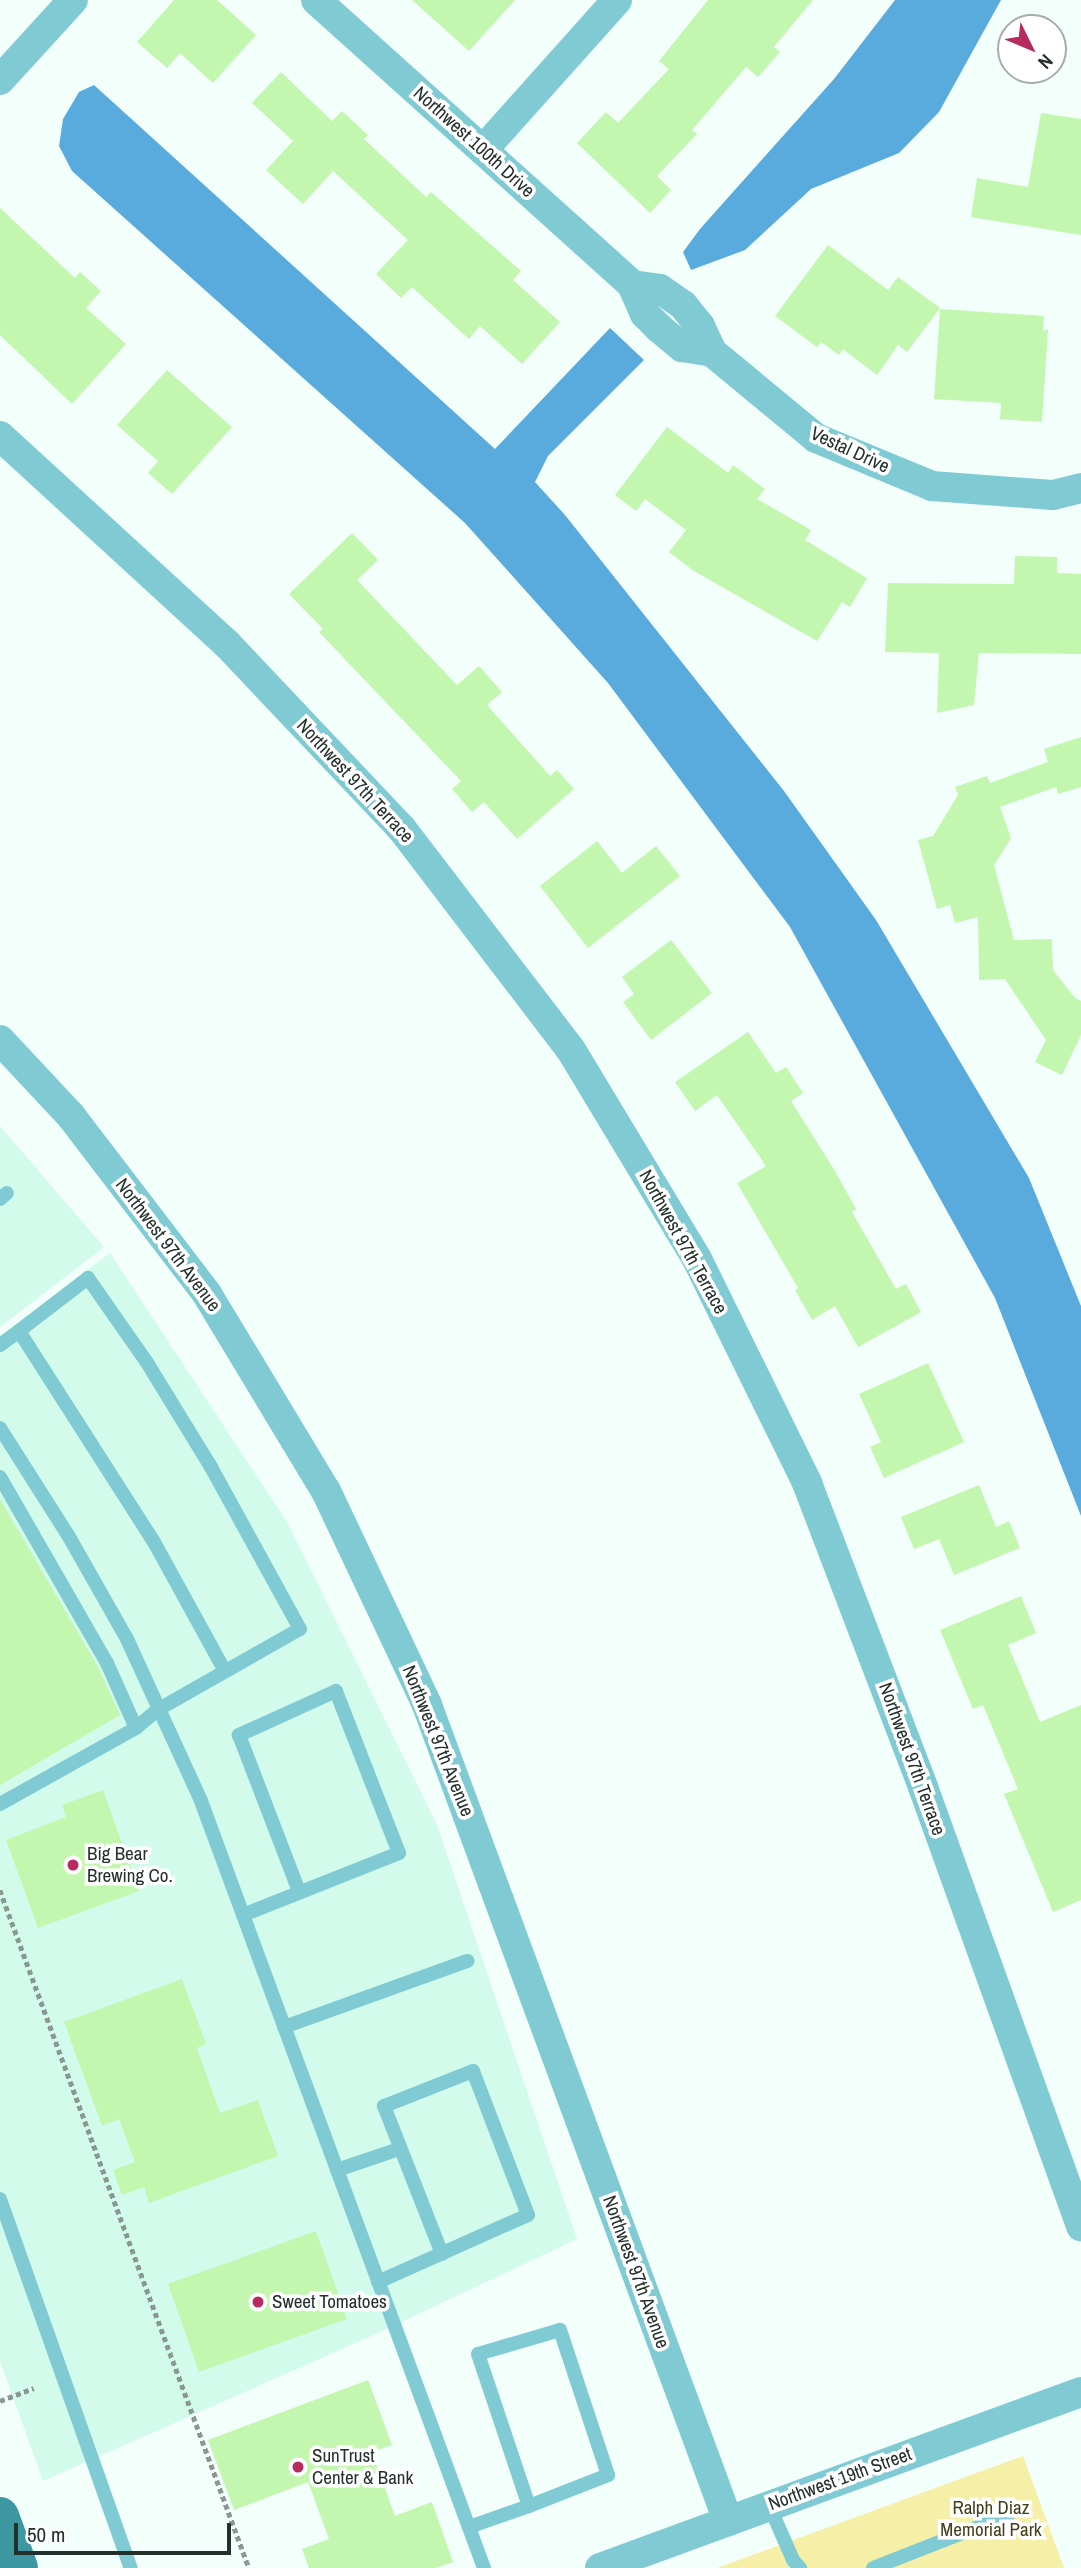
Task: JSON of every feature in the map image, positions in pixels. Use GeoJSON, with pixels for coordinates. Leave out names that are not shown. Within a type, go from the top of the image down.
{"type":"FeatureCollection","features":[{"type":"Feature","properties":{"kind":"main road"},"geometry":{"type":"LineString","coordinates":[[0,2515],[19,2568]]}},
{"type":"Feature","properties":{"kind":"street"},"geometry":{"type":"LineString","coordinates":[[0,80],[73,0]]}},
{"type":"Feature","properties":{"kind":"street","name":"Northwest 100th Drive"},"geometry":{"type":"LineString","coordinates":[[316,0],[632,285],[645,314],[659,328],[682,347],[712,352]]}},
{"type":"Feature","properties":{"kind":"street"},"geometry":{"type":"LineString","coordinates":[[483,150],[618,0]]}},
{"type":"Feature","properties":{"kind":"street","name":"Vestal Drive"},"geometry":{"type":"LineString","coordinates":[[712,352],[816,439],[932,486],[1054,495],[1081,488]]}},
{"type":"Feature","properties":{"kind":"street","name":"Northwest 97th Terrace"},"geometry":{"type":"LineString","coordinates":[[0,436],[227,644],[393,819],[571,1050],[697,1259],[807,1483],[923,1787],[1081,2226]]}},
{"type":"Feature","properties":{"kind":"street","name":"Northwest 97th Avenue"},"geometry":{"type":"LineString","coordinates":[[0,1040],[71,1116],[207,1294],[326,1490],[427,1705],[728,2521]]}},
{"type":"Feature","properties":{"kind":"street","name":"Northwest 19th Street"},"geometry":{"type":"LineString","coordinates":[[600,2568],[1081,2392]]}},
{"type":"Feature","properties":{"kind":"lane"},"geometry":{"type":"LineString","coordinates":[[0,1345],[88,1278],[162,1387],[211,1467],[300,1629],[159,1709],[136,1728],[0,1804]]}},
{"type":"Feature","properties":{"kind":"lane"},"geometry":{"type":"LineString","coordinates":[[19,1331],[154,1542],[225,1671]]}},
{"type":"Feature","properties":{"kind":"lane"},"geometry":{"type":"LineString","coordinates":[[0,1428],[68,1535],[127,1639],[201,1801],[484,2568]]}},
{"type":"Feature","properties":{"kind":"lane"},"geometry":{"type":"LineString","coordinates":[[0,1477],[100,1651],[136,1728]]}},
{"type":"Feature","properties":{"kind":"lane"},"geometry":{"type":"LineString","coordinates":[[243,1915],[399,1853],[336,1691],[239,1735],[299,1891]]}},
{"type":"Feature","properties":{"kind":"lane"},"geometry":{"type":"LineString","coordinates":[[284,2027],[467,1961]]}},
{"type":"Feature","properties":{"kind":"lane"},"geometry":{"type":"LineString","coordinates":[[378,2282],[528,2215],[473,2071],[384,2106],[399,2150],[442,2253]]}},
{"type":"Feature","properties":{"kind":"lane"},"geometry":{"type":"LineString","coordinates":[[337,2170],[399,2150]]}},
{"type":"Feature","properties":{"kind":"lane"},"geometry":{"type":"LineString","coordinates":[[0,2199],[131,2568]]}},
{"type":"Feature","properties":{"kind":"lane"},"geometry":{"type":"LineString","coordinates":[[469,2528],[529,2506],[608,2475],[560,2330],[478,2354],[529,2506]]}},
{"type":"Feature","properties":{"kind":"lane"},"geometry":{"type":"LineString","coordinates":[[769,2505],[793,2560],[800,2568]]}},
{"type":"Feature","properties":{"kind":"lane"},"geometry":{"type":"LineString","coordinates":[[873,2568],[1008,2515]]}},
{"type":"Feature","properties":{"kind":"path"},"geometry":{"type":"LineString","coordinates":[[0,1890],[248,2568]]}},
{"type":"Feature","properties":{"kind":"path"},"geometry":{"type":"LineString","coordinates":[[0,2401],[34,2388]]}},
{"type":"Feature","properties":{"kind":"shaded area"},"geometry":{"type":"Polygon","coordinates":[[[0,1126],[104,1247],[0,1327],[0,1126]]]}},
{"type":"Feature","properties":{"kind":"shaded area"},"geometry":{"type":"Polygon","coordinates":[[[110,1253],[287,1522],[437,1825],[577,2239],[378,2333],[43,2481],[0,2361],[0,1336],[110,1253]]]}},
{"type":"Feature","properties":{"kind":"green space","name":"Ralph Diaz Memorial Park"},"geometry":{"type":"Polygon","coordinates":[[[1023,2456],[1064,2568],[717,2568],[1023,2456]]]}},
{"type":"Feature","properties":{"kind":"water"},"geometry":{"type":"Polygon","coordinates":[[[895,0],[1001,0],[939,112],[899,153],[811,189],[745,250],[691,270],[683,252],[700,229],[834,79],[895,0]]]}},
{"type":"Feature","properties":{"kind":"water"},"geometry":{"type":"Polygon","coordinates":[[[94,85],[495,449],[610,328],[644,360],[548,456],[535,482],[565,515],[784,791],[876,920],[1029,1178],[1081,1306],[1081,1516],[995,1298],[790,927],[608,683],[465,523],[72,171],[59,146],[63,119],[79,92],[94,85]]]}},
{"type":"Feature","properties":{"kind":"building"},"geometry":{"type":"Polygon","coordinates":[[[174,0],[217,0],[256,35],[213,83],[180,53],[167,68],[137,42],[174,0]]]}},
{"type":"Feature","properties":{"kind":"building"},"geometry":{"type":"Polygon","coordinates":[[[412,0],[515,0],[469,51],[412,0]]]}},
{"type":"Feature","properties":{"kind":"building"},"geometry":{"type":"Polygon","coordinates":[[[708,0],[813,0],[774,47],[780,52],[758,77],[746,67],[692,130],[697,134],[657,176],[671,190],[650,213],[577,143],[606,112],[618,123],[669,69],[659,61],[708,0]]]}},
{"type":"Feature","properties":{"kind":"building"},"geometry":{"type":"Polygon","coordinates":[[[281,72],[332,121],[342,111],[368,135],[364,139],[426,197],[431,192],[521,271],[513,280],[560,322],[522,364],[480,326],[469,339],[412,287],[401,298],[376,274],[408,240],[333,171],[303,204],[266,170],[293,141],[252,103],[281,72]]]}},
{"type":"Feature","properties":{"kind":"building"},"geometry":{"type":"Polygon","coordinates":[[[1041,113],[1081,119],[1081,235],[971,217],[977,178],[1028,187],[1041,113]]]}},
{"type":"Feature","properties":{"kind":"building"},"geometry":{"type":"Polygon","coordinates":[[[0,208],[75,278],[80,272],[101,291],[86,308],[126,344],[72,404],[0,335],[0,208]]]}},
{"type":"Feature","properties":{"kind":"building"},"geometry":{"type":"Polygon","coordinates":[[[828,245],[888,290],[898,277],[940,308],[907,352],[898,345],[877,375],[843,349],[839,355],[821,342],[817,347],[775,316],[828,245]]]}},
{"type":"Feature","properties":{"kind":"building"},"geometry":{"type":"Polygon","coordinates":[[[940,309],[1044,316],[1043,331],[1048,329],[1042,422],[1000,419],[1001,403],[934,399],[940,309]]]}},
{"type":"Feature","properties":{"kind":"building"},"geometry":{"type":"Polygon","coordinates":[[[167,370],[232,427],[172,494],[148,473],[158,461],[117,425],[167,370]]]}},
{"type":"Feature","properties":{"kind":"building"},"geometry":{"type":"Polygon","coordinates":[[[667,427],[728,473],[733,465],[765,489],[757,499],[811,530],[805,540],[867,578],[850,607],[842,602],[817,641],[694,571],[669,552],[686,530],[645,499],[636,511],[615,495],[667,427]]]}},
{"type":"Feature","properties":{"kind":"building"},"geometry":{"type":"Polygon","coordinates":[[[352,533],[378,560],[357,580],[457,685],[479,666],[502,692],[487,705],[550,776],[557,770],[574,789],[517,839],[484,802],[472,812],[452,789],[461,781],[319,632],[323,629],[289,594],[352,533]]]}},
{"type":"Feature","properties":{"kind":"building"},"geometry":{"type":"Polygon","coordinates":[[[1015,556],[1057,557],[1057,573],[1081,574],[1081,654],[979,653],[974,705],[937,713],[939,653],[885,652],[888,583],[1014,584],[1015,556]]]}},
{"type":"Feature","properties":{"kind":"building"},"geometry":{"type":"Polygon","coordinates":[[[1081,737],[1081,787],[1058,794],[1056,787],[1000,807],[1011,838],[994,865],[1014,940],[1052,939],[1053,970],[1075,998],[1081,1001],[1081,1035],[1062,1075],[1035,1062],[1046,1040],[1005,979],[979,980],[978,917],[955,923],[950,905],[937,909],[918,840],[933,836],[958,795],[955,787],[987,776],[990,783],[1048,762],[1044,749],[1081,737]]]}},
{"type":"Feature","properties":{"kind":"building"},"geometry":{"type":"Polygon","coordinates":[[[597,841],[622,873],[656,846],[680,876],[588,948],[540,886],[597,841]]]}},
{"type":"Feature","properties":{"kind":"building"},"geometry":{"type":"Polygon","coordinates":[[[671,940],[712,993],[651,1040],[623,1002],[634,994],[622,977],[671,940]]]}},
{"type":"Feature","properties":{"kind":"building"},"geometry":{"type":"Polygon","coordinates":[[[748,1032],[776,1073],[786,1067],[803,1093],[791,1101],[835,1171],[856,1209],[852,1212],[896,1289],[906,1284],[921,1312],[858,1347],[835,1306],[812,1320],[795,1290],[798,1288],[737,1183],[766,1166],[717,1095],[695,1111],[675,1082],[748,1032]]]}},
{"type":"Feature","properties":{"kind":"building"},"geometry":{"type":"Polygon","coordinates":[[[928,1363],[964,1442],[884,1478],[870,1447],[881,1442],[859,1394],[928,1363]]]}},
{"type":"Feature","properties":{"kind":"building"},"geometry":{"type":"Polygon","coordinates":[[[979,1485],[996,1527],[1009,1521],[1020,1548],[954,1575],[939,1539],[914,1549],[901,1517],[979,1485]]]}},
{"type":"Feature","properties":{"kind":"building"},"geometry":{"type":"Polygon","coordinates":[[[0,1499],[98,1667],[120,1715],[0,1785],[0,1499]]]}},
{"type":"Feature","properties":{"kind":"building"},"geometry":{"type":"Polygon","coordinates":[[[1021,1596],[1036,1633],[1008,1645],[1040,1722],[1081,1705],[1081,1900],[1053,1912],[1004,1794],[1018,1789],[983,1705],[973,1709],[940,1630],[1021,1596]]]}},
{"type":"Feature","properties":{"kind":"building","name":"Big Bear Brewing Co."},"geometry":{"type":"Polygon","coordinates":[[[103,1790],[139,1891],[38,1928],[6,1840],[66,1817],[62,1805],[103,1790]]]}},
{"type":"Feature","properties":{"kind":"building"},"geometry":{"type":"Polygon","coordinates":[[[182,1979],[206,2044],[197,2048],[220,2113],[258,2100],[278,2156],[149,2203],[144,2187],[122,2195],[113,2170],[135,2162],[119,2119],[102,2126],[64,2022],[182,1979]]]}},
{"type":"Feature","properties":{"kind":"building","name":"Sweet Tomatoes"},"geometry":{"type":"Polygon","coordinates":[[[316,2231],[347,2319],[199,2372],[168,2284],[316,2231]]]}},
{"type":"Feature","properties":{"kind":"building","name":"SunTrust Center & Bank"},"geometry":{"type":"Polygon","coordinates":[[[368,2380],[392,2445],[372,2452],[395,2516],[432,2502],[453,2562],[436,2568],[309,2568],[302,2549],[329,2539],[308,2482],[234,2510],[208,2440],[368,2380]]]}},
{"type":"Feature","properties":{"kind":"place","name":"Big Bear Brewing Co."},"geometry":{"type":"Point","coordinates":[73,1865]}},
{"type":"Feature","properties":{"kind":"place","name":"Sweet Tomatoes"},"geometry":{"type":"Point","coordinates":[258,2302]}},
{"type":"Feature","properties":{"kind":"place","name":"SunTrust Center & Bank"},"geometry":{"type":"Point","coordinates":[298,2467]}}]}
